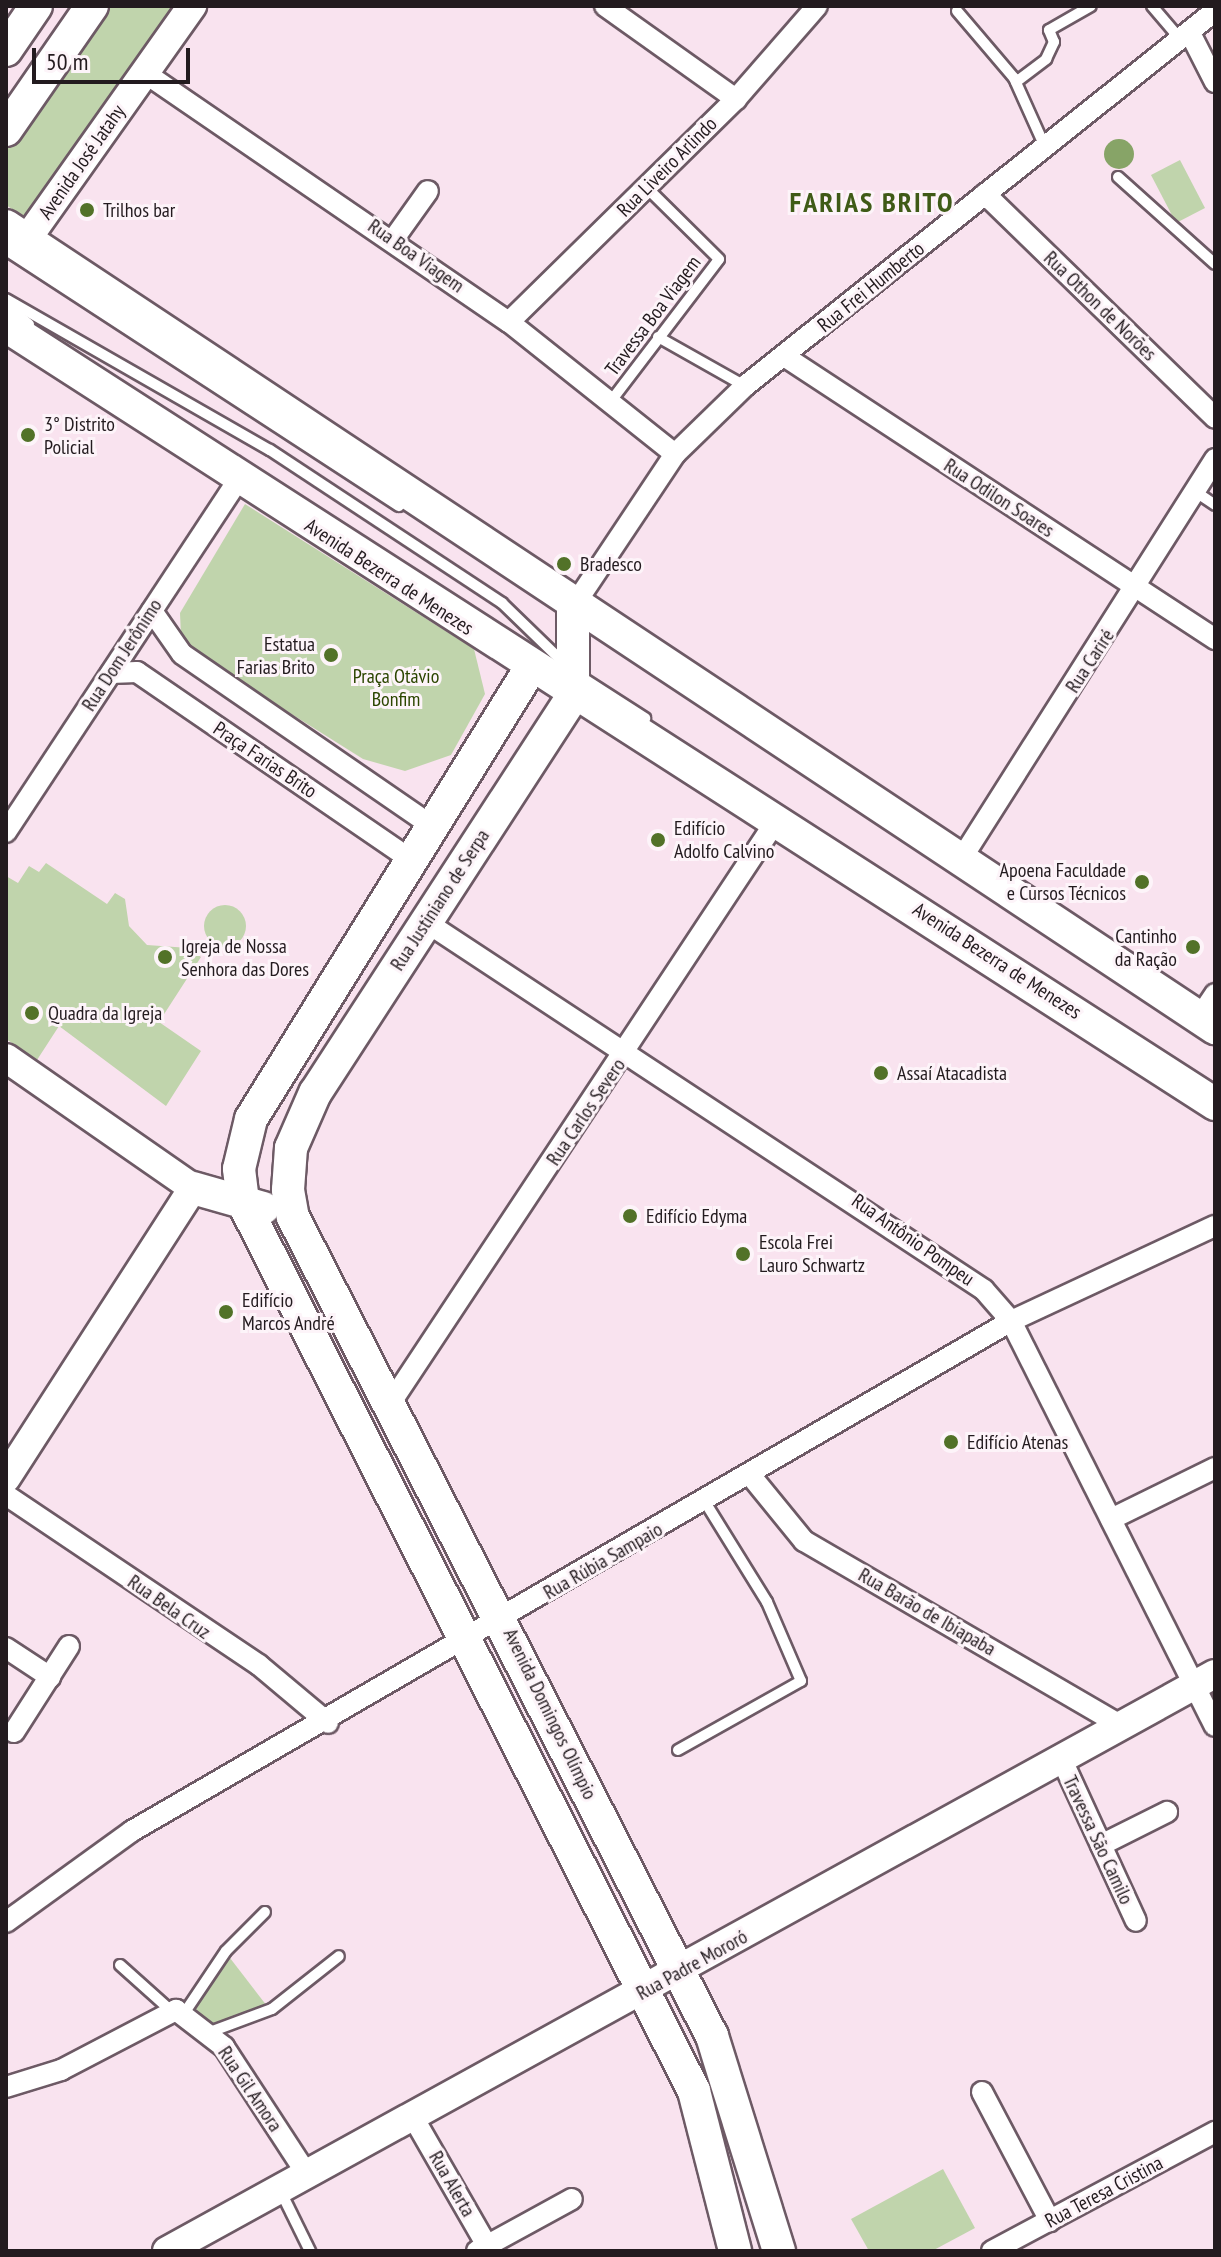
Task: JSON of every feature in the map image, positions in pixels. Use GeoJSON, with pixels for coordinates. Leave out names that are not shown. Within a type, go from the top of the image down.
{"type":"FeatureCollection","features":[{"type":"Feature","properties":{"kind":"main road"},"geometry":{"type":"LineString","coordinates":[[6,50],[36,6]]}},
{"type":"Feature","properties":{"kind":"main road"},"geometry":{"type":"LineString","coordinates":[[6,130],[92,6]]}},
{"type":"Feature","properties":{"kind":"main road"},"geometry":{"type":"LineString","coordinates":[[13,239],[524,565],[573,607],[960,861],[1210,1013]]}},
{"type":"Feature","properties":{"kind":"main road","name":"Avenida Bezerra de Menezes"},"geometry":{"type":"LineString","coordinates":[[6,326],[530,669],[573,684],[717,789],[778,818],[1215,1104]]}},
{"type":"Feature","properties":{"kind":"main road"},"geometry":{"type":"LineString","coordinates":[[573,607],[573,684]]}},
{"type":"Feature","properties":{"kind":"main road","name":"Rua Justiniano de Serpa"},"geometry":{"type":"LineString","coordinates":[[243,1202],[239,1169],[251,1119],[415,862],[530,669]]}},
{"type":"Feature","properties":{"kind":"main road","name":"Rua Justiniano de Serpa"},"geometry":{"type":"LineString","coordinates":[[288,1190],[291,1148],[315,1093],[426,922],[573,684]]}},
{"type":"Feature","properties":{"kind":"main road"},"geometry":{"type":"LineString","coordinates":[[193,1188],[291,1148]]}},
{"type":"Feature","properties":{"kind":"main road"},"geometry":{"type":"LineString","coordinates":[[193,1188],[275,1215],[322,1309],[367,1359]]}},
{"type":"Feature","properties":{"kind":"main road","name":"Avenida Domingos Olímpio"},"geometry":{"type":"LineString","coordinates":[[288,1190],[293,1217],[503,1619],[680,1972],[725,2069],[779,2251]]}},
{"type":"Feature","properties":{"kind":"main road","name":"Avenida Domingos Olímpio"},"geometry":{"type":"LineString","coordinates":[[243,1202],[694,2091],[735,2251]]}},
{"type":"Feature","properties":{"kind":"street","name":"Avenida José Jatahy"},"geometry":{"type":"LineString","coordinates":[[13,239],[145,73],[192,6]]}},
{"type":"Feature","properties":{"kind":"street"},"geometry":{"type":"LineString","coordinates":[[605,6],[736,99]]}},
{"type":"Feature","properties":{"kind":"street","name":"Rua Liveiro Arlindo"},"geometry":{"type":"LineString","coordinates":[[509,322],[736,99],[817,6]]}},
{"type":"Feature","properties":{"kind":"street","name":"Rua Frei Humberto"},"geometry":{"type":"LineString","coordinates":[[573,607],[675,454],[745,386],[1215,11]]}},
{"type":"Feature","properties":{"kind":"street"},"geometry":{"type":"LineString","coordinates":[[1185,37],[1215,82]]}},
{"type":"Feature","properties":{"kind":"street","name":"Rua Boa Viagem"},"geometry":{"type":"LineString","coordinates":[[145,73],[509,322],[675,454]]}},
{"type":"Feature","properties":{"kind":"street"},"geometry":{"type":"LineString","coordinates":[[393,240],[428,191]]}},
{"type":"Feature","properties":{"kind":"street","name":"Rua Othon de Norões"},"geometry":{"type":"LineString","coordinates":[[985,194],[1215,418]]}},
{"type":"Feature","properties":{"kind":"street","name":"Rua Odilon Soares"},"geometry":{"type":"LineString","coordinates":[[784,356],[1215,639]]}},
{"type":"Feature","properties":{"kind":"street","name":"Rua Cariré"},"geometry":{"type":"LineString","coordinates":[[960,861],[1137,589],[1215,459]]}},
{"type":"Feature","properties":{"kind":"street","name":"Rua Dom Jerônimo"},"geometry":{"type":"LineString","coordinates":[[6,832],[239,479]]}},
{"type":"Feature","properties":{"kind":"street","name":"Praça Farias Brito"},"geometry":{"type":"LineString","coordinates":[[152,611],[182,654],[435,828]]}},
{"type":"Feature","properties":{"kind":"street","name":"Praça Farias Brito"},"geometry":{"type":"LineString","coordinates":[[111,673],[137,672],[415,862]]}},
{"type":"Feature","properties":{"kind":"street","name":"Rua Carlos Severo"},"geometry":{"type":"LineString","coordinates":[[390,1404],[778,818]]}},
{"type":"Feature","properties":{"kind":"street","name":"Rua Antônio Pompeu"},"geometry":{"type":"LineString","coordinates":[[426,922],[963,1270],[1011,1321],[1111,1519],[1204,1680],[1215,1726]]}},
{"type":"Feature","properties":{"kind":"street"},"geometry":{"type":"LineString","coordinates":[[6,1058],[193,1188],[6,1478]]}},
{"type":"Feature","properties":{"kind":"street","name":"Rua Rúbia Sampaio"},"geometry":{"type":"LineString","coordinates":[[6,1922],[132,1831],[328,1723],[1011,1321],[1215,1226]]}},
{"type":"Feature","properties":{"kind":"street"},"geometry":{"type":"LineString","coordinates":[[1111,1519],[1215,1468]]}},
{"type":"Feature","properties":{"kind":"street","name":"Rua Barão de Ibiapaba"},"geometry":{"type":"LineString","coordinates":[[751,1476],[804,1541],[1122,1726]]}},
{"type":"Feature","properties":{"kind":"street","name":"Rua Bela Cruz"},"geometry":{"type":"LineString","coordinates":[[6,1495],[259,1665],[328,1723]]}},
{"type":"Feature","properties":{"kind":"street"},"geometry":{"type":"LineString","coordinates":[[14,1732],[69,1646]]}},
{"type":"Feature","properties":{"kind":"street"},"geometry":{"type":"LineString","coordinates":[[6,1648],[50,1677]]}},
{"type":"Feature","properties":{"kind":"street","name":"Rua Padre Mororó"},"geometry":{"type":"LineString","coordinates":[[167,2251],[680,1972],[1204,1680]]}},
{"type":"Feature","properties":{"kind":"street","name":"Travessa São Camilo"},"geometry":{"type":"LineString","coordinates":[[1061,1758],[1136,1921]]}},
{"type":"Feature","properties":{"kind":"street"},"geometry":{"type":"LineString","coordinates":[[1101,1845],[1167,1812]]}},
{"type":"Feature","properties":{"kind":"street"},"geometry":{"type":"LineString","coordinates":[[6,2087],[88,2057],[177,2011]]}},
{"type":"Feature","properties":{"kind":"street","name":"Rua Gil Amora"},"geometry":{"type":"LineString","coordinates":[[177,2011],[210,2032],[306,2173]]}},
{"type":"Feature","properties":{"kind":"street"},"geometry":{"type":"LineString","coordinates":[[982,2092],[1050,2221]]}},
{"type":"Feature","properties":{"kind":"street","name":"Rua Alerta"},"geometry":{"type":"LineString","coordinates":[[413,2117],[485,2249]]}},
{"type":"Feature","properties":{"kind":"street","name":"Rua Teresa Cristina"},"geometry":{"type":"LineString","coordinates":[[992,2251],[1215,2132]]}},
{"type":"Feature","properties":{"kind":"street"},"geometry":{"type":"LineString","coordinates":[[485,2249],[572,2199]]}},
{"type":"Feature","properties":{"kind":"lane"},"geometry":{"type":"LineString","coordinates":[[1045,148],[1014,91],[1016,82],[1046,59],[1054,42],[1049,30],[1091,6]]}},
{"type":"Feature","properties":{"kind":"lane"},"geometry":{"type":"LineString","coordinates":[[1152,6],[1185,37]]}},
{"type":"Feature","properties":{"kind":"lane"},"geometry":{"type":"LineString","coordinates":[[957,11],[1016,82]]}},
{"type":"Feature","properties":{"kind":"lane"},"geometry":{"type":"LineString","coordinates":[[1118,177],[1215,264]]}},
{"type":"Feature","properties":{"kind":"lane","name":"Travessa Boa Viagem"},"geometry":{"type":"LineString","coordinates":[[611,401],[719,259],[646,187]]}},
{"type":"Feature","properties":{"kind":"lane"},"geometry":{"type":"LineString","coordinates":[[13,239],[407,511]]}},
{"type":"Feature","properties":{"kind":"lane","name":"Avenida Bezerra de Menezes"},"geometry":{"type":"LineString","coordinates":[[6,302],[489,624],[573,684]]}},
{"type":"Feature","properties":{"kind":"lane","name":"Avenida Bezerra de Menezes"},"geometry":{"type":"LineString","coordinates":[[6,302],[270,450],[502,603],[573,684]]}},
{"type":"Feature","properties":{"kind":"lane"},"geometry":{"type":"LineString","coordinates":[[658,337],[745,386]]}},
{"type":"Feature","properties":{"kind":"lane"},"geometry":{"type":"LineString","coordinates":[[1196,492],[1215,505]]}},
{"type":"Feature","properties":{"kind":"lane"},"geometry":{"type":"LineString","coordinates":[[420,520],[533,593],[573,607]]}},
{"type":"Feature","properties":{"kind":"lane"},"geometry":{"type":"LineString","coordinates":[[678,1750],[801,1681],[767,1602],[705,1502]]}},
{"type":"Feature","properties":{"kind":"lane"},"geometry":{"type":"LineString","coordinates":[[120,1965],[177,2011],[226,1951],[265,1912]]}},
{"type":"Feature","properties":{"kind":"lane"},"geometry":{"type":"LineString","coordinates":[[210,2032],[272,2009],[339,1956]]}},
{"type":"Feature","properties":{"kind":"lane"},"geometry":{"type":"LineString","coordinates":[[279,2188],[310,2251]]}},
{"type":"Feature","properties":{"kind":"green space"},"geometry":{"type":"Polygon","coordinates":[[[106,6],[175,6],[24,217],[6,205],[6,149],[106,6]]]}},
{"type":"Feature","properties":{"kind":"green space"},"geometry":{"type":"Polygon","coordinates":[[[1180,160],[1205,208],[1176,223],[1151,175],[1180,160]]]}},
{"type":"Feature","properties":{"kind":"green space","name":"Praça Otávio Bonfim"},"geometry":{"type":"Polygon","coordinates":[[[245,504],[474,649],[485,694],[451,755],[405,771],[363,759],[196,654],[181,636],[180,613],[245,504]]]}},
{"type":"Feature","properties":{"kind":"green space"},"geometry":{"type":"Polygon","coordinates":[[[46,863],[107,904],[115,893],[125,899],[129,926],[147,945],[189,948],[201,957],[159,1022],[201,1051],[166,1106],[59,1026],[37,1060],[6,1039],[6,876],[18,883],[29,866],[39,872],[46,863]]]}},
{"type":"Feature","properties":{"kind":"green space"},"geometry":{"type":"Polygon","coordinates":[[[225,905],[240,911],[246,926],[240,941],[225,947],[210,941],[204,926],[210,911],[225,905]]]}},
{"type":"Feature","properties":{"kind":"green space"},"geometry":{"type":"Polygon","coordinates":[[[230,1958],[267,2006],[211,2028],[195,2008],[230,1958]]]}},
{"type":"Feature","properties":{"kind":"green space"},"geometry":{"type":"Polygon","coordinates":[[[943,2169],[975,2228],[932,2251],[869,2251],[851,2219],[943,2169]]]}},
{"type":"Feature","properties":{"kind":"shaded area"},"geometry":{"type":"Polygon","coordinates":[[[1119,139],[1130,143],[1134,154],[1130,165],[1119,169],[1108,165],[1104,154],[1108,143],[1119,139]]]}},
{"type":"Feature","properties":{"kind":"place","name":"Trilhos bar"},"geometry":{"type":"Point","coordinates":[87,210]}},
{"type":"Feature","properties":{"kind":"place","name":"3° Distrito Policial"},"geometry":{"type":"Point","coordinates":[28,435]}},
{"type":"Feature","properties":{"kind":"place","name":"Bradesco"},"geometry":{"type":"Point","coordinates":[564,564]}},
{"type":"Feature","properties":{"kind":"place","name":"Estatua Farias Brito"},"geometry":{"type":"Point","coordinates":[331,655]}},
{"type":"Feature","properties":{"kind":"place","name":"Edifício Adolfo Calvino"},"geometry":{"type":"Point","coordinates":[658,840]}},
{"type":"Feature","properties":{"kind":"place","name":"Apoena Faculdade e Cursos Técnicos"},"geometry":{"type":"Point","coordinates":[1142,882]}},
{"type":"Feature","properties":{"kind":"place","name":"Cantinho da Ração"},"geometry":{"type":"Point","coordinates":[1193,947]}},
{"type":"Feature","properties":{"kind":"place","name":"Igreja de Nossa Senhora das Dores"},"geometry":{"type":"Point","coordinates":[165,957]}},
{"type":"Feature","properties":{"kind":"place","name":"Quadra da Igreja"},"geometry":{"type":"Point","coordinates":[32,1013]}},
{"type":"Feature","properties":{"kind":"place","name":"Assaí Atacadista"},"geometry":{"type":"Point","coordinates":[881,1073]}},
{"type":"Feature","properties":{"kind":"place","name":"Edifício Edyma"},"geometry":{"type":"Point","coordinates":[630,1216]}},
{"type":"Feature","properties":{"kind":"place","name":"Escola Frei Lauro Schwartz"},"geometry":{"type":"Point","coordinates":[743,1254]}},
{"type":"Feature","properties":{"kind":"place","name":"Edifício Marcos André"},"geometry":{"type":"Point","coordinates":[226,1312]}},
{"type":"Feature","properties":{"kind":"place","name":"Edifício Atenas"},"geometry":{"type":"Point","coordinates":[951,1442]}},
{"type":"Feature","properties":{"kind":"district","name":"FARIAS BRITO"},"geometry":{"type":"Point","coordinates":[872,202]}}]}
